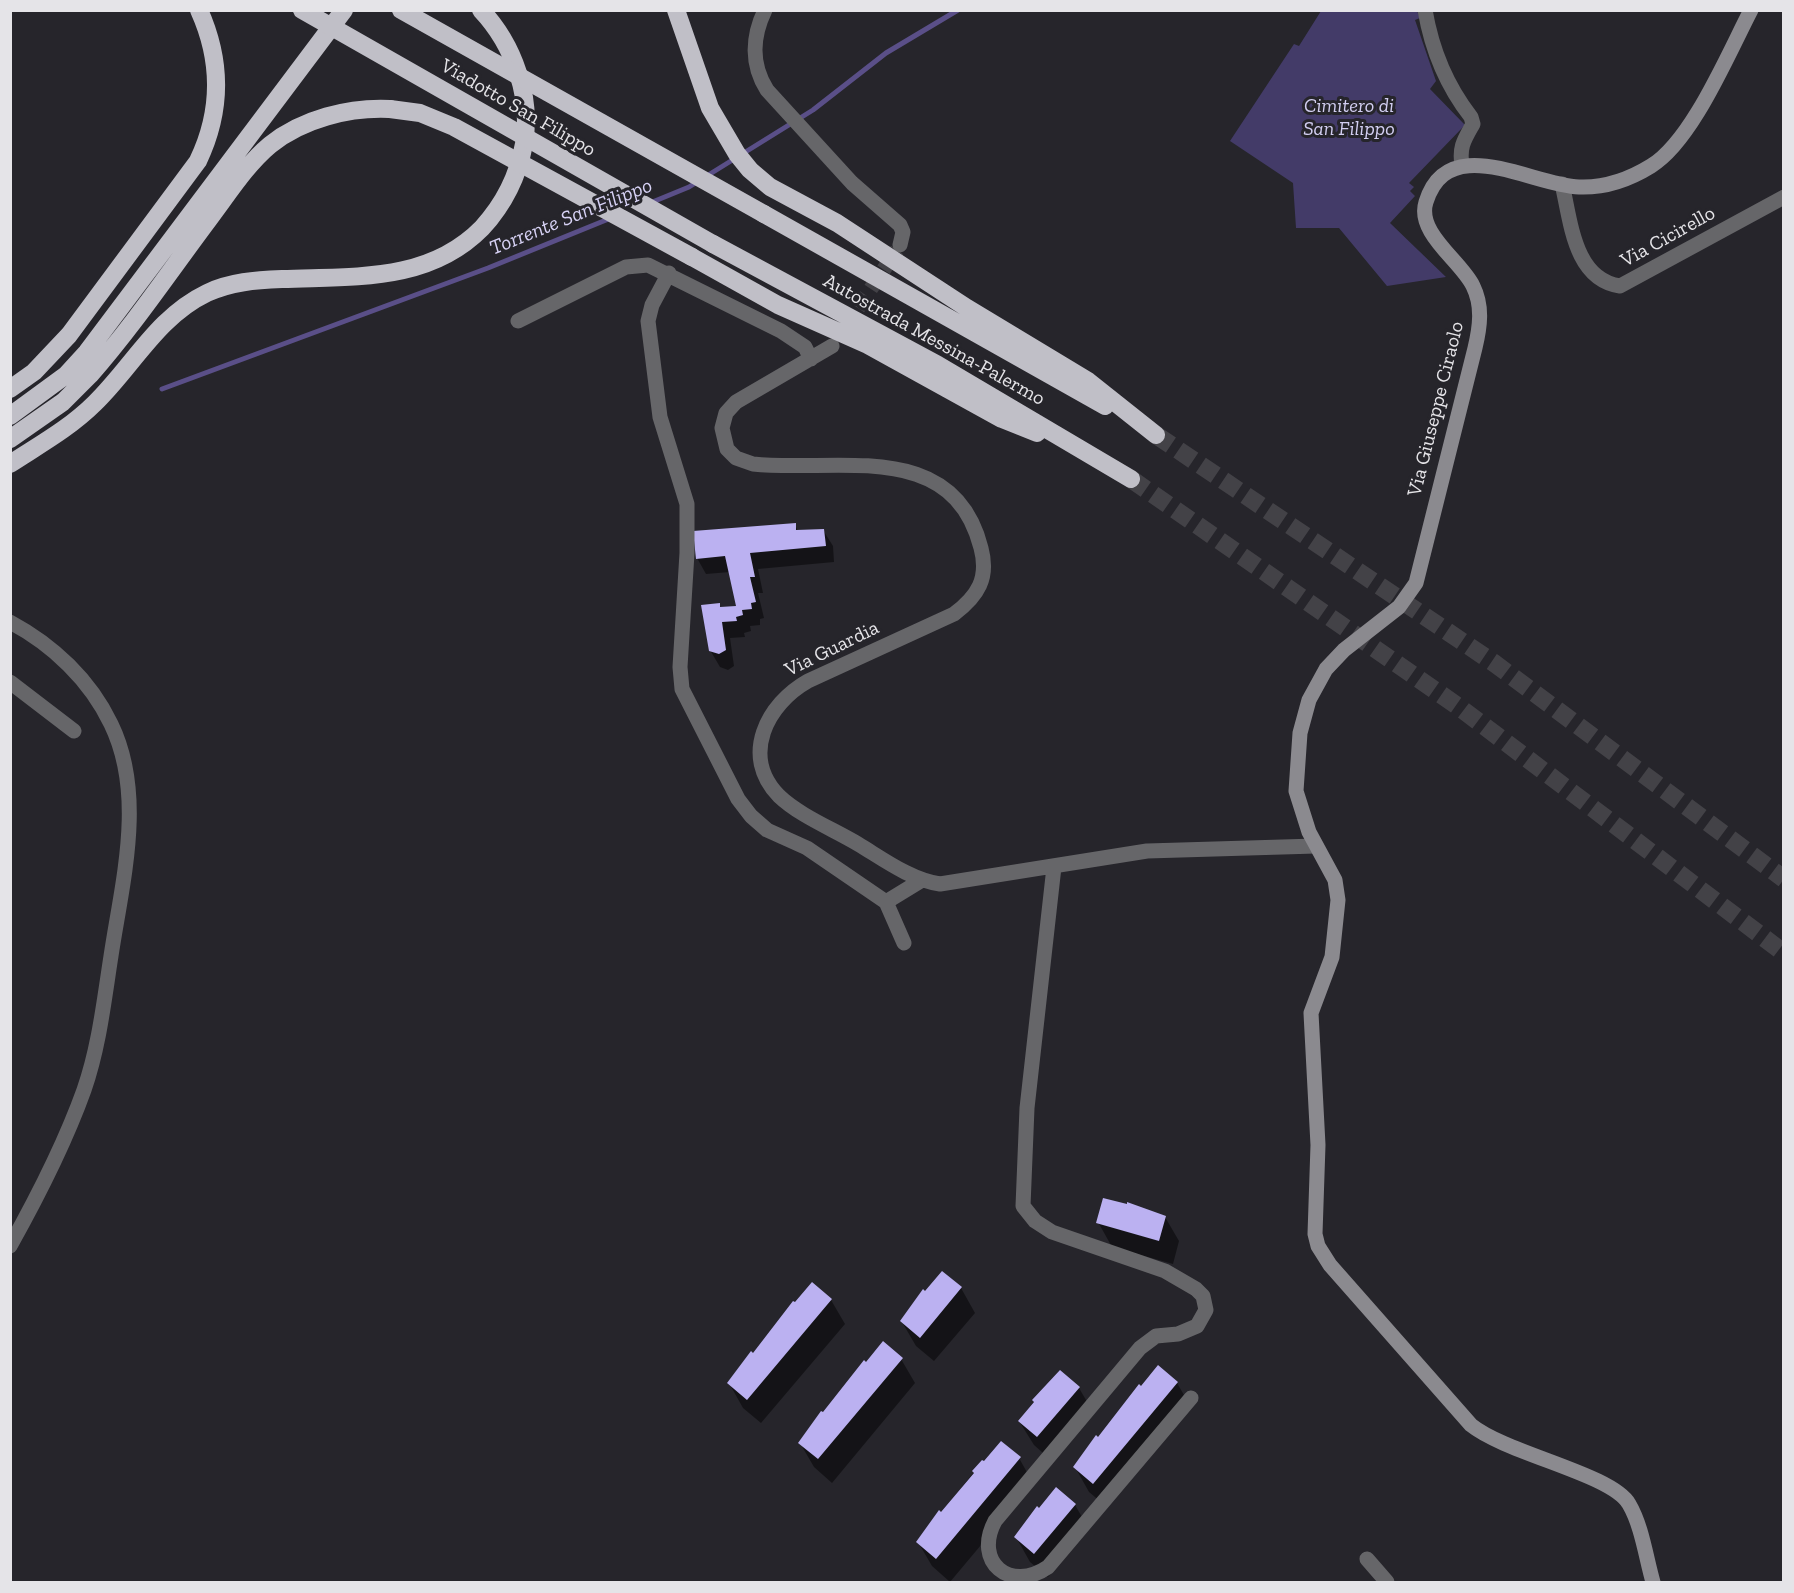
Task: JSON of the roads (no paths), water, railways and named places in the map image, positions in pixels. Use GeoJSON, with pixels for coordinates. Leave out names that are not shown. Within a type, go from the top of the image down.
{"type":"FeatureCollection","features":[{"type":"Feature","properties":{"kind":"highway","name":"Viadotto San Filippo"},"geometry":{"type":"LineString","coordinates":[[302,10],[713,244]]}},
{"type":"Feature","properties":{"kind":"highway"},"geometry":{"type":"LineString","coordinates":[[10,416],[66,375],[87,351],[344,10]]}},
{"type":"Feature","properties":{"kind":"highway","name":"Viadotto San Filippo"},"geometry":{"type":"LineString","coordinates":[[401,10],[764,213]]}},
{"type":"Feature","properties":{"kind":"highway"},"geometry":{"type":"LineString","coordinates":[[10,464],[80,416],[109,388],[162,324],[177,311],[209,292],[225,286],[260,280],[404,272],[442,258],[474,236],[494,214],[510,188],[522,156],[526,121],[525,103],[516,68],[496,27],[481,10]]}},
{"type":"Feature","properties":{"kind":"highway","name":"Autostrada Messina-Palermo"},"geometry":{"type":"LineString","coordinates":[[676,10],[710,108],[729,141],[750,170],[770,187],[837,224],[967,308],[1088,381],[1156,435],[764,213]]}},
{"type":"Feature","properties":{"kind":"highway"},"geometry":{"type":"LineString","coordinates":[[10,389],[34,372],[69,335],[190,176],[212,130],[217,96],[214,53],[199,12]]}},
{"type":"Feature","properties":{"kind":"highway"},"geometry":{"type":"LineString","coordinates":[[10,439],[63,402],[90,375],[242,176],[270,145],[294,129],[330,116],[362,109],[390,108],[420,113],[454,127],[786,309],[868,345],[1002,419],[1086,452]]}},
{"type":"Feature","properties":{"kind":"highway","name":"Autostrada Messina-Palermo"},"geometry":{"type":"LineString","coordinates":[[713,244],[938,365],[1131,479]]}},
{"type":"Feature","properties":{"kind":"street"},"geometry":{"type":"LineString","coordinates":[[765,10],[756,39],[755,60],[760,79],[820,150],[858,189],[900,225],[903,232],[900,245]]}},
{"type":"Feature","properties":{"kind":"street"},"geometry":{"type":"LineString","coordinates":[[1425,10],[1429,33],[1444,76],[1471,117],[1473,124],[1462,142],[1460,152],[1462,165],[1485,165],[1577,187],[1616,182],[1642,171],[1665,156],[1692,120],[1751,10]]}},
{"type":"Feature","properties":{"kind":"street","name":"Via Giuseppe Ciraolo"},"geometry":{"type":"LineString","coordinates":[[1462,165],[1444,175],[1436,183],[1425,204],[1425,213],[1431,231],[1468,278],[1476,293],[1480,315],[1475,348],[1416,583],[1399,607],[1333,660],[1317,684],[1304,715],[1297,763],[1296,791],[1316,846],[1335,880],[1338,900],[1332,957],[1311,1013],[1318,1145],[1315,1234],[1318,1246],[1330,1265],[1471,1425],[1501,1445],[1600,1482],[1625,1498],[1637,1524],[1653,1582]]}},
{"type":"Feature","properties":{"kind":"street","name":"Via Cicirello"},"geometry":{"type":"LineString","coordinates":[[1562,184],[1585,264],[1600,281],[1620,286],[1784,197]]}},
{"type":"Feature","properties":{"kind":"street"},"geometry":{"type":"LineString","coordinates":[[518,321],[626,267],[648,265],[669,273],[781,331],[805,347],[811,359]]}},
{"type":"Feature","properties":{"kind":"street"},"geometry":{"type":"LineString","coordinates":[[669,273],[652,305],[648,321],[660,417],[687,504],[687,553],[680,667],[682,689],[738,799],[751,816],[767,830],[807,848],[886,902],[904,943]]}},
{"type":"Feature","properties":{"kind":"street","name":"Via Guardia"},"geometry":{"type":"LineString","coordinates":[[832,346],[730,407],[722,428],[731,454],[744,462],[759,465],[879,467],[926,477],[946,489],[968,516],[980,542],[984,574],[972,600],[954,614],[808,681],[787,695],[776,706],[765,726],[761,743],[764,770],[773,789],[790,804],[922,880],[952,884],[1147,851],[1316,846]]}},
{"type":"Feature","properties":{"kind":"street"},"geometry":{"type":"LineString","coordinates":[[10,622],[42,642],[64,660],[101,705],[121,750],[129,810],[122,885],[100,1026],[89,1072],[58,1150],[10,1246]]}},
{"type":"Feature","properties":{"kind":"street"},"geometry":{"type":"LineString","coordinates":[[10,682],[74,731]]}},
{"type":"Feature","properties":{"kind":"street"},"geometry":{"type":"LineString","coordinates":[[1054,867],[1027,1108],[1023,1206],[1035,1221],[1052,1232],[1158,1268],[1184,1281],[1203,1296],[1206,1310],[1203,1318],[1188,1331],[1156,1336],[1140,1348],[995,1521],[987,1543],[991,1563],[998,1571],[1016,1581],[1038,1576],[1048,1568],[1191,1398]]}},
{"type":"Feature","properties":{"kind":"street"},"geometry":{"type":"LineString","coordinates":[[886,902],[922,880]]}},
{"type":"Feature","properties":{"kind":"street"},"geometry":{"type":"LineString","coordinates":[[1367,1559],[1387,1582]]}},
{"type":"Feature","properties":{"kind":"waterway","name":"Torrente San Filippo"},"geometry":{"type":"LineString","coordinates":[[650,203],[689,187],[813,110],[886,53],[958,10]]}},
{"type":"Feature","properties":{"kind":"waterway","name":"Torrente San Filippo"},"geometry":{"type":"LineString","coordinates":[[162,389],[488,268],[611,218]]}},
{"type":"Feature","properties":{"kind":"tunnel"},"geometry":{"type":"LineString","coordinates":[[845,327],[897,250]]}},
{"type":"Feature","properties":{"kind":"tunnel"},"geometry":{"type":"LineString","coordinates":[[1156,435],[1494,663],[1784,879]]}},
{"type":"Feature","properties":{"kind":"tunnel"},"geometry":{"type":"LineString","coordinates":[[1131,479],[1459,707],[1784,953]]}},
{"type":"Feature","properties":{"kind":"park label","name":"Cimitero di San Filippo"},"geometry":{"type":"Point","coordinates":[1349,118]}}]}
